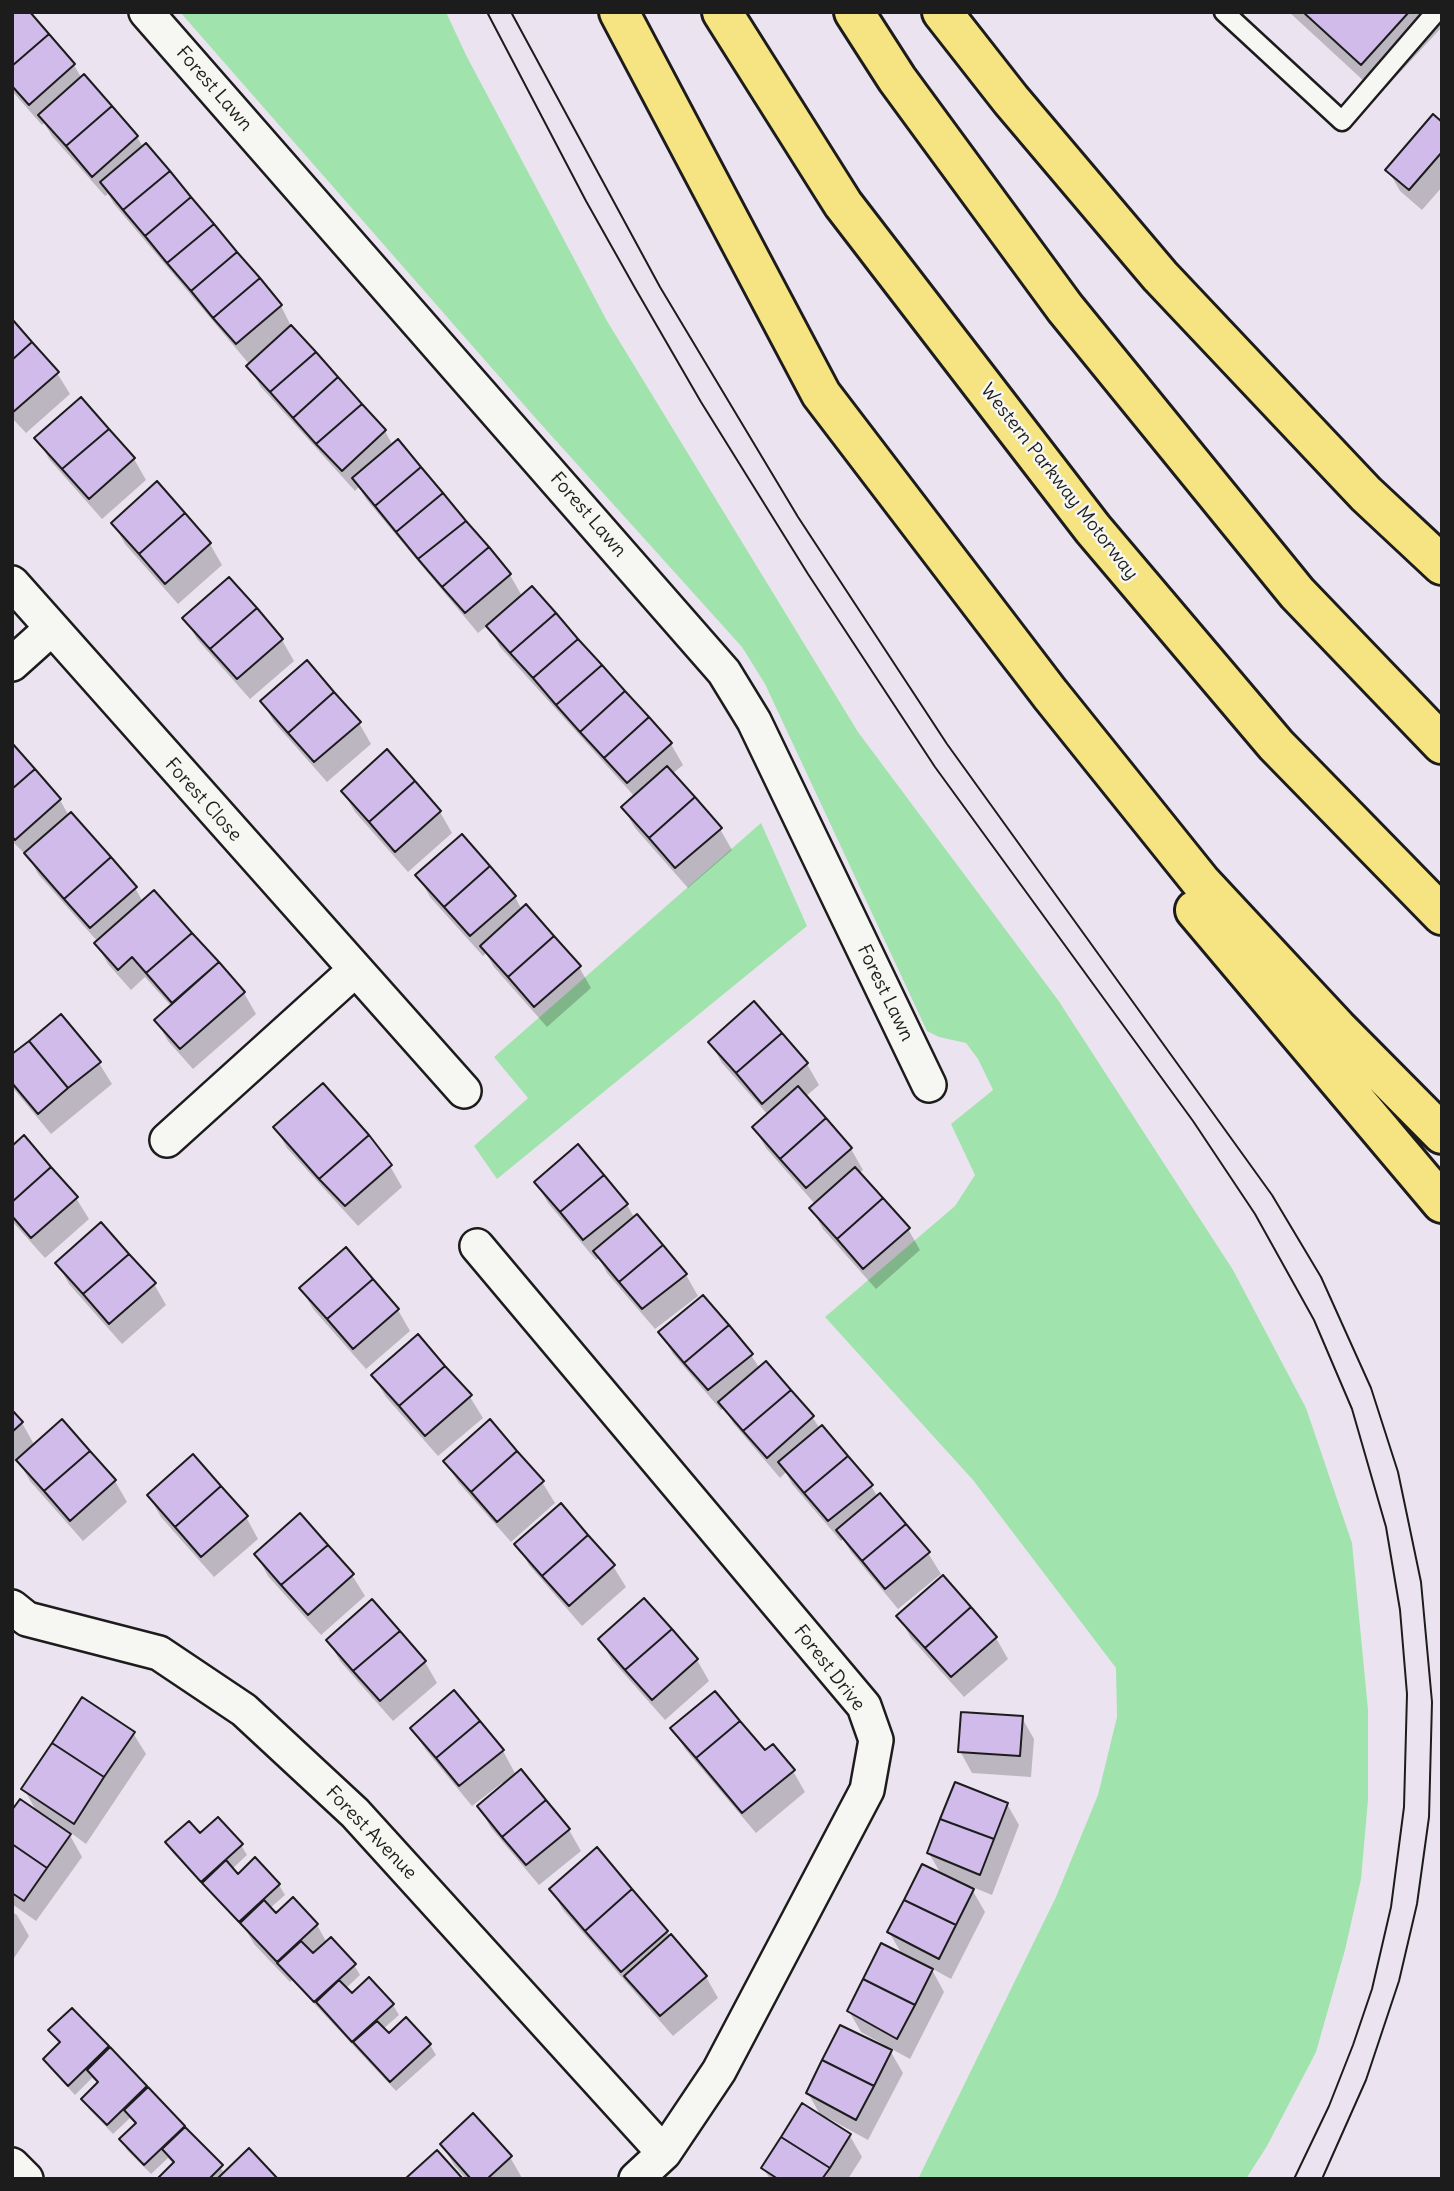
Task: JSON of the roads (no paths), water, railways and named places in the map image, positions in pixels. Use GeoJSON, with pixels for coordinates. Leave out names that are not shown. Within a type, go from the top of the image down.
{"type":"FeatureCollection","features":[{"type":"Feature","properties":{"kind":"highway"},"geometry":{"type":"LineString","coordinates":[[619,12],[821,394],[1014,689],[1220,941],[1442,1202]]}},
{"type":"Feature","properties":{"kind":"highway","name":"Western Parkway Motorway"},"geometry":{"type":"LineString","coordinates":[[722,12],[843,204],[1093,529],[1276,745],[1442,915]]}},
{"type":"Feature","properties":{"kind":"highway"},"geometry":{"type":"LineString","coordinates":[[854,12],[897,79],[1065,308],[1297,593],[1442,744]]}},
{"type":"Feature","properties":{"kind":"highway"},"geometry":{"type":"LineString","coordinates":[[942,12],[1011,100],[1160,276],[1366,494],[1442,565]]}},
{"type":"Feature","properties":{"kind":"highway"},"geometry":{"type":"LineString","coordinates":[[821,394],[1050,694],[1201,882],[1337,1028],[1442,1134]]}},
{"type":"Feature","properties":{"kind":"street","name":"Forest Lawn"},"geometry":{"type":"LineString","coordinates":[[146,12],[724,672],[754,721],[929,1086]]}},
{"type":"Feature","properties":{"kind":"street","name":"Forest Close"},"geometry":{"type":"LineString","coordinates":[[12,583],[464,1091]]}},
{"type":"Feature","properties":{"kind":"street"},"geometry":{"type":"LineString","coordinates":[[12,664],[51,629]]}},
{"type":"Feature","properties":{"kind":"street"},"geometry":{"type":"LineString","coordinates":[[167,1140],[355,970]]}},
{"type":"Feature","properties":{"kind":"street","name":"Forest Drive"},"geometry":{"type":"LineString","coordinates":[[477,1246],[863,1706],[876,1740],[867,1790],[719,2071],[664,2153],[636,2179]]}},
{"type":"Feature","properties":{"kind":"street","name":"Forest Avenue"},"geometry":{"type":"LineString","coordinates":[[17,1622],[159,1653],[244,1710],[355,1813],[664,2153]]}},
{"type":"Feature","properties":{"kind":"street"},"geometry":{"type":"LineString","coordinates":[[12,2165],[26,2179]]}},
{"type":"Feature","properties":{"kind":"lane"},"geometry":{"type":"LineString","coordinates":[[1224,12],[1342,121],[1436,12]]}},
{"type":"Feature","properties":{"kind":"tram line"},"geometry":{"type":"LineString","coordinates":[[487,12],[586,201],[701,402],[808,574],[935,767],[1193,1121],[1255,1214],[1314,1320],[1352,1409],[1386,1527],[1400,1610],[1407,1694],[1404,1807],[1391,1907],[1372,1989],[1329,2106],[1294,2179]]}},
{"type":"Feature","properties":{"kind":"tram line"},"geometry":{"type":"LineString","coordinates":[[511,12],[660,287],[798,517],[947,744],[1272,1195],[1321,1277],[1371,1388],[1398,1472],[1421,1582],[1432,1702],[1429,1817],[1417,1904],[1399,1981],[1366,2080],[1322,2179]]}}]}
